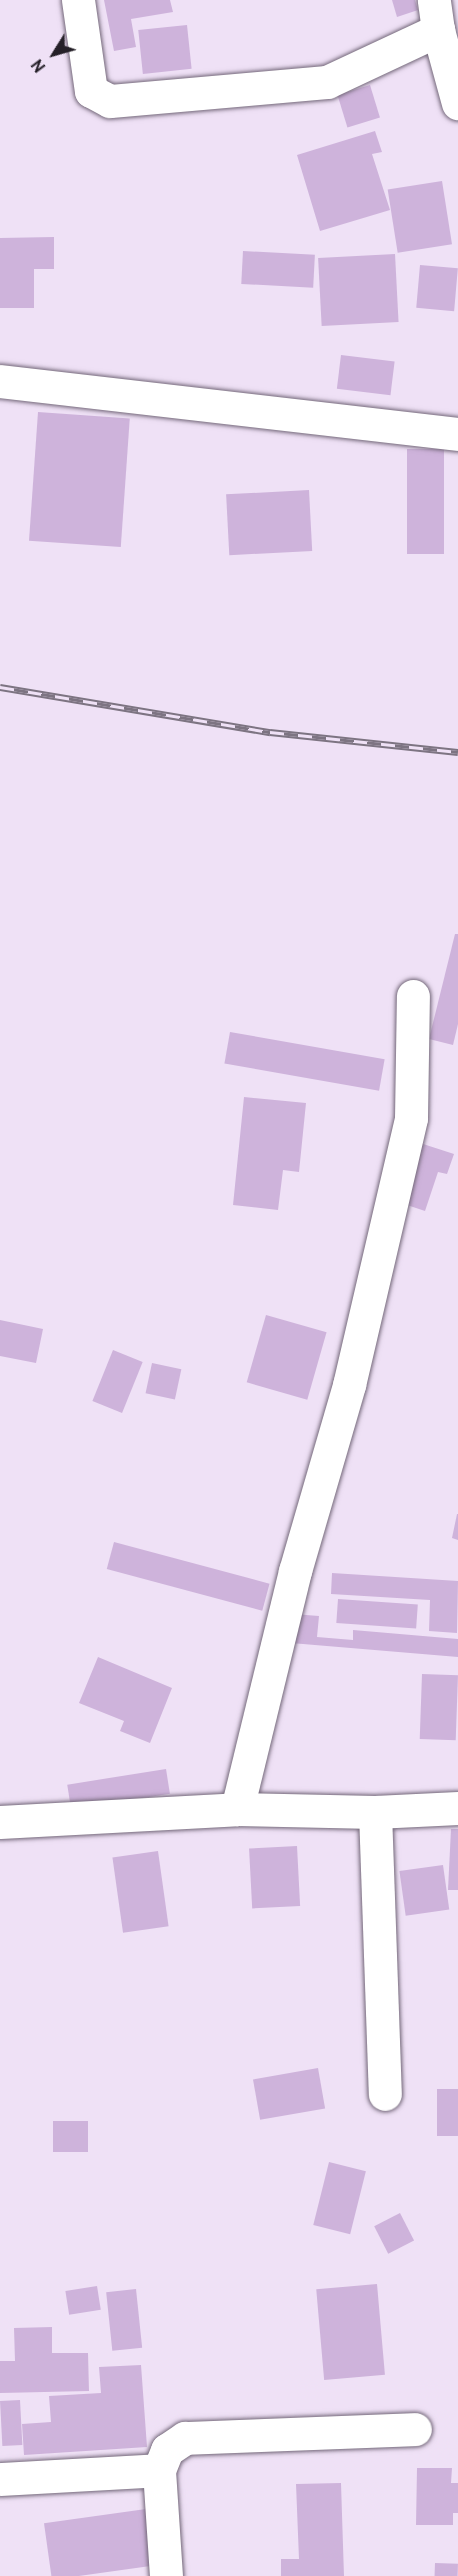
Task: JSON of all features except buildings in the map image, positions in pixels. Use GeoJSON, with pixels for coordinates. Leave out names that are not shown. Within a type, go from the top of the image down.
{"type":"FeatureCollection","features":[{"type":"Feature","properties":{"kind":"street"},"geometry":{"type":"LineString","coordinates":[[78,0],[91,91],[110,101],[327,81],[436,15],[458,103]]}},
{"type":"Feature","properties":{"kind":"street"},"geometry":{"type":"LineString","coordinates":[[0,381],[458,434]]}},
{"type":"Feature","properties":{"kind":"street"},"geometry":{"type":"LineString","coordinates":[[237,1809],[295,1571],[349,1385],[411,1118],[413,996]]}},
{"type":"Feature","properties":{"kind":"street"},"geometry":{"type":"LineString","coordinates":[[0,1822],[237,1809],[375,1812],[458,1808]]}},
{"type":"Feature","properties":{"kind":"street"},"geometry":{"type":"LineString","coordinates":[[375,1812],[385,2094]]}},
{"type":"Feature","properties":{"kind":"street"},"geometry":{"type":"LineString","coordinates":[[166,2576],[159,2470],[167,2450],[185,2438],[415,2429]]}},
{"type":"Feature","properties":{"kind":"street"},"geometry":{"type":"LineString","coordinates":[[0,2479],[159,2470]]}},
{"type":"Feature","properties":{"kind":"railway"},"geometry":{"type":"LineString","coordinates":[[0,687],[270,732],[458,752]]}}]}
